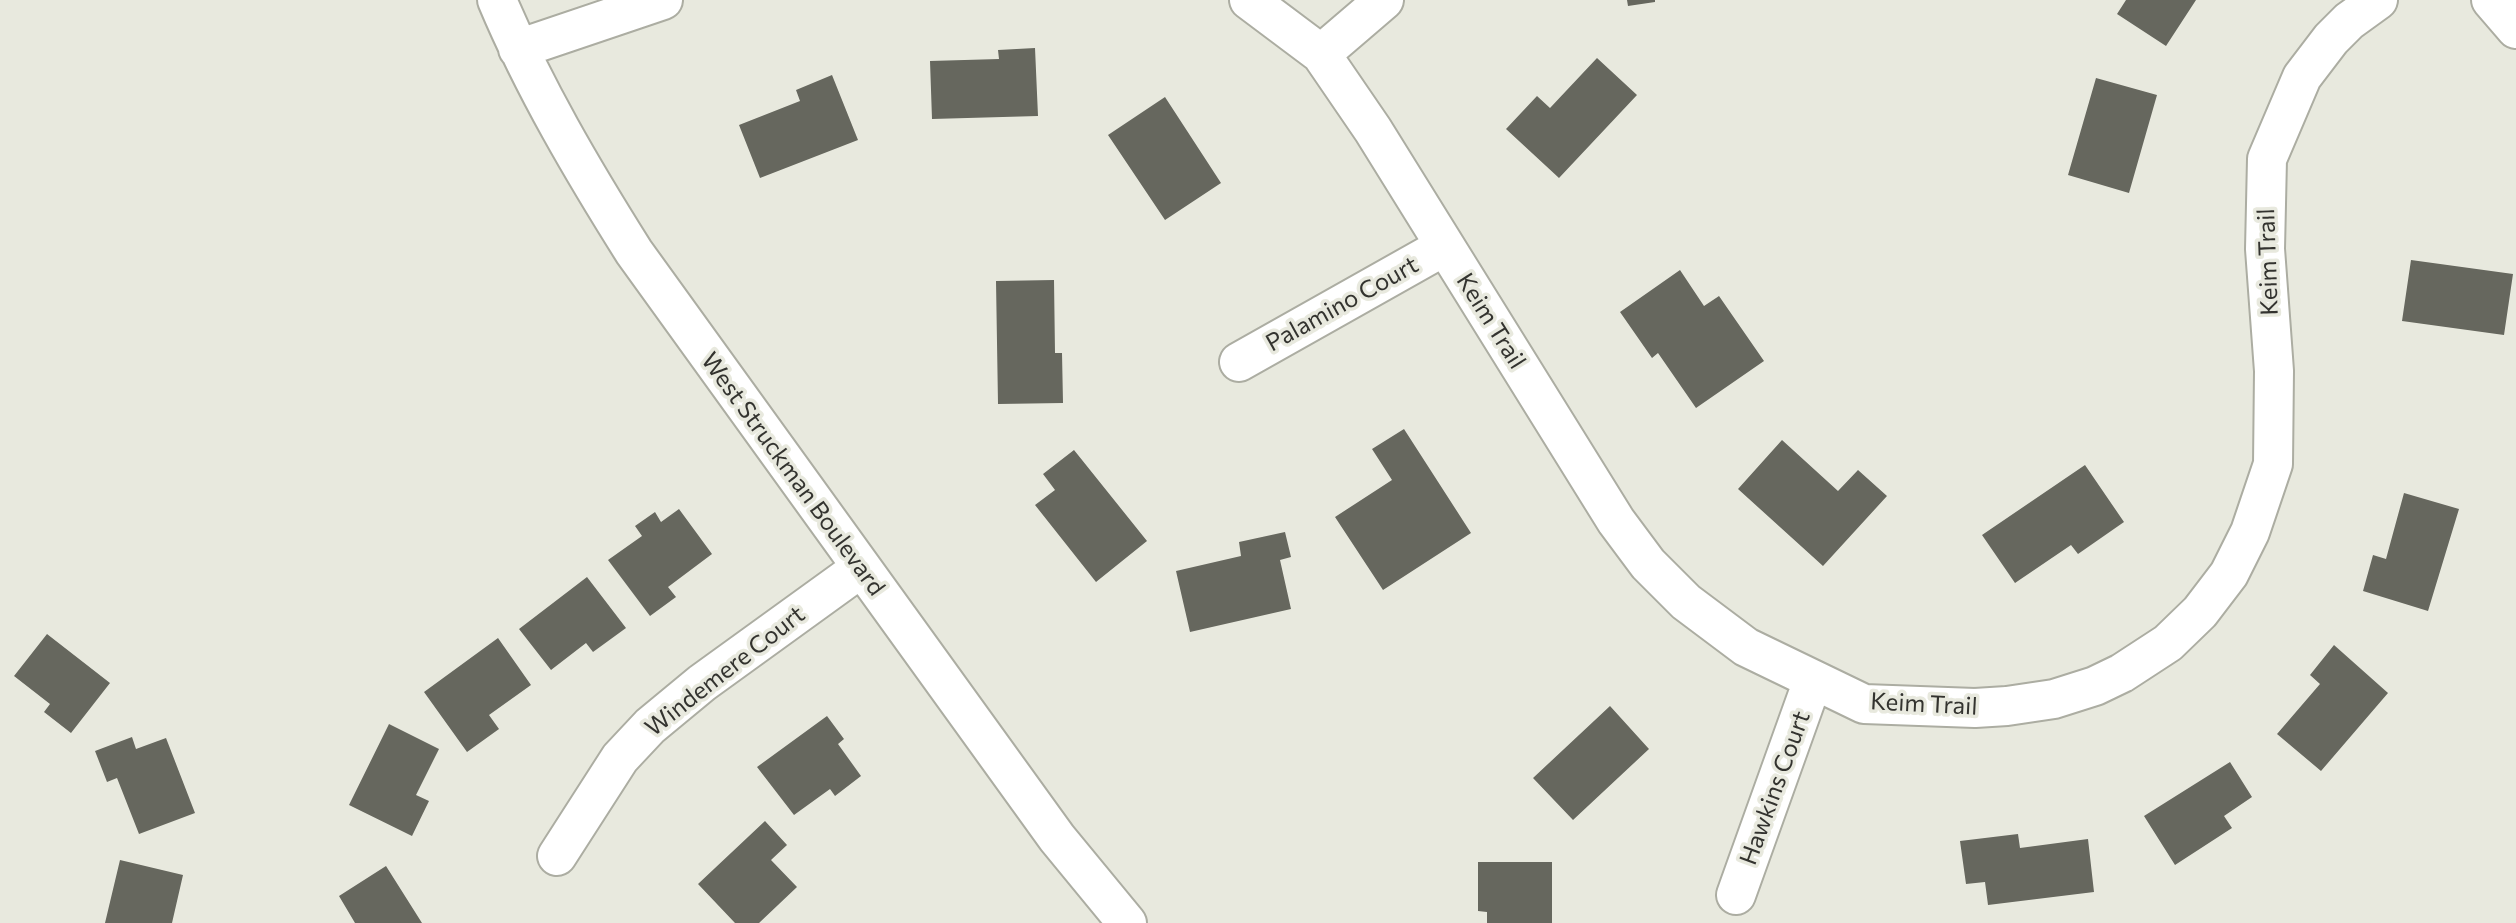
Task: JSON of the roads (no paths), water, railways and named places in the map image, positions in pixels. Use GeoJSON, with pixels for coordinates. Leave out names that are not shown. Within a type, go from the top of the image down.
{"type":"FeatureCollection","features":[{"type":"Feature","properties":{"kind":"street","name":"West Struckman Boulevard"},"geometry":{"type":"LineString","coordinates":[[497,0],[518,50],[590,182],[634,252],[1057,838],[1127,923]]}},
{"type":"Feature","properties":{"kind":"street"},"geometry":{"type":"LineString","coordinates":[[518,50],[663,0]]}},
{"type":"Feature","properties":{"kind":"street","name":"Keim Trail"},"geometry":{"type":"LineString","coordinates":[[1249,0],[1321,54],[1373,130],[1616,521],[1648,564],[1686,602],[1746,646],[1864,704],[1975,708],[2054,699],[2095,686],[2122,673],[2168,643],[2200,612],[2229,574],[2245,542],[2273,464],[2274,371],[2265,249],[2267,159],[2302,77],[2330,39],[2378,0]]}},
{"type":"Feature","properties":{"kind":"street"},"geometry":{"type":"LineString","coordinates":[[1321,54],[1384,0]]}},
{"type":"Feature","properties":{"kind":"street"},"geometry":{"type":"LineString","coordinates":[[2491,0],[2516,29]]}},
{"type":"Feature","properties":{"kind":"street","name":"Palamino Court"},"geometry":{"type":"LineString","coordinates":[[1239,362],[1445,246]]}},
{"type":"Feature","properties":{"kind":"street","name":"Windemere Court"},"geometry":{"type":"LineString","coordinates":[[557,856],[620,758],[650,726],[702,683],[861,568]]}},
{"type":"Feature","properties":{"kind":"street","name":"Hawkins Court"},"geometry":{"type":"LineString","coordinates":[[1736,895],[1813,680]]}}]}
